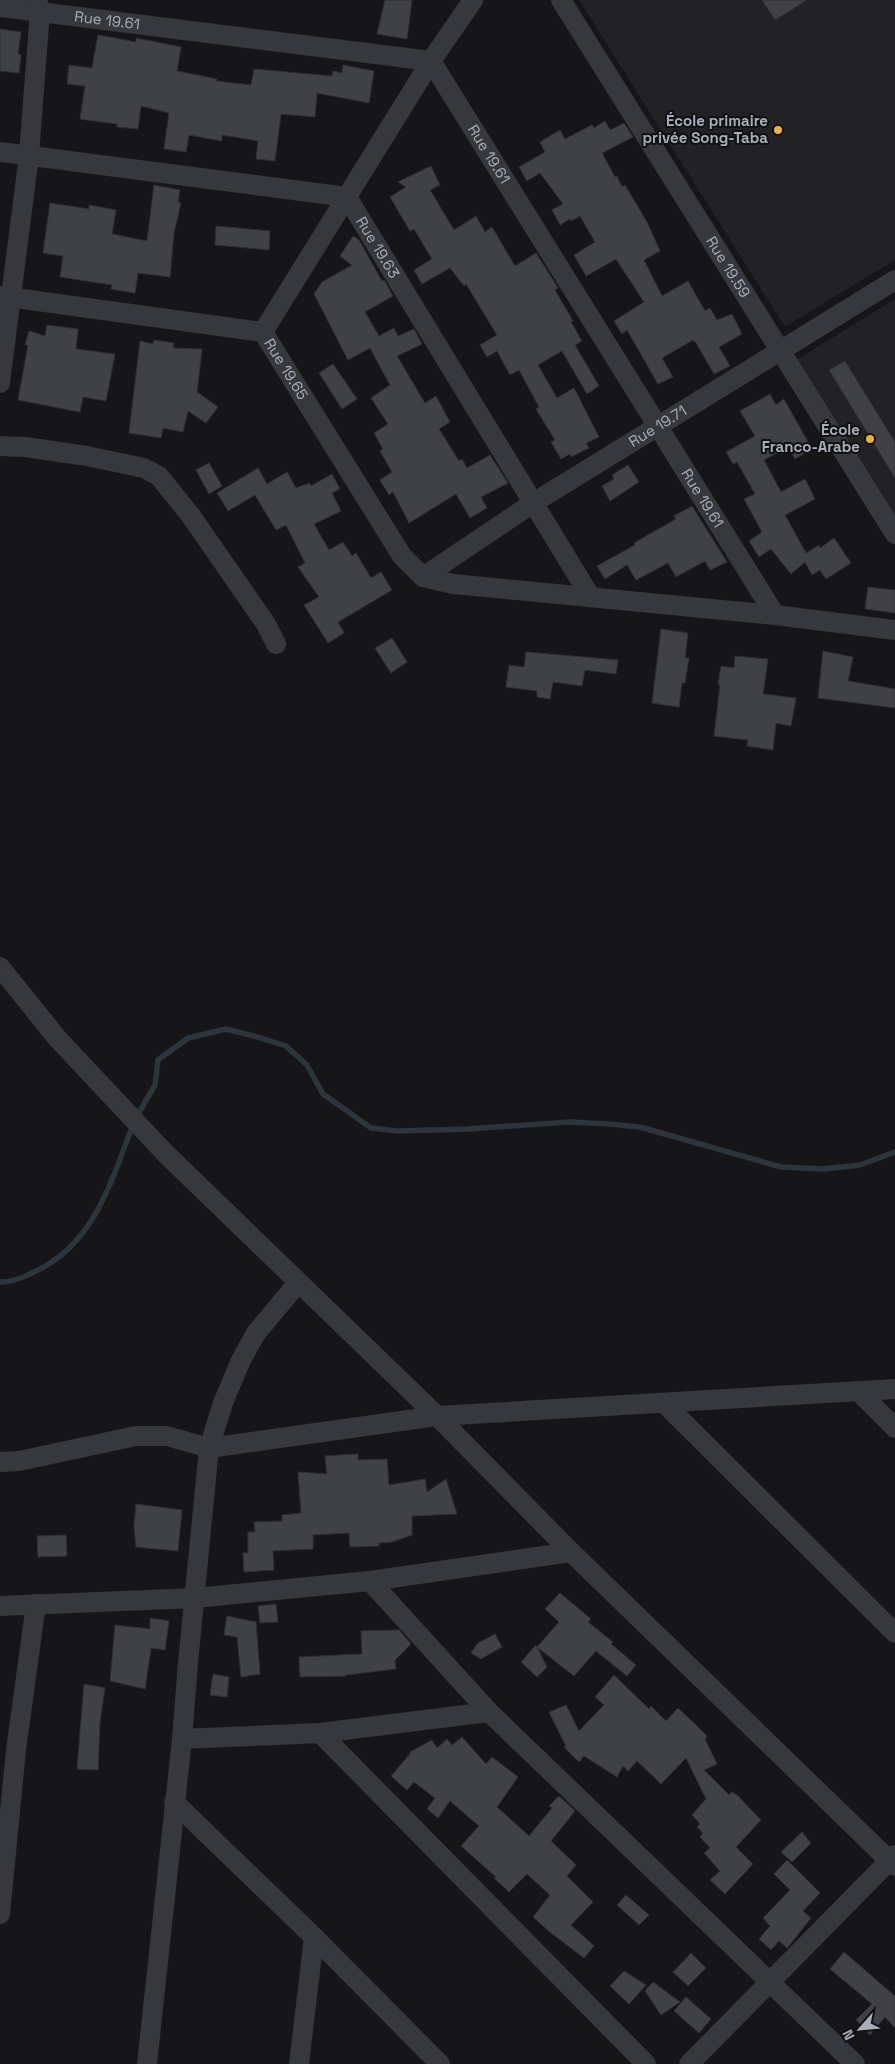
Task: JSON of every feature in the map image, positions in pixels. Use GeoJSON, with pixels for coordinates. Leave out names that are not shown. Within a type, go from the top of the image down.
{"type":"FeatureCollection","features":[{"type":"Feature","properties":{"kind":"street"},"geometry":{"type":"LineString","coordinates":[[263,332],[431,62],[473,0]]}},
{"type":"Feature","properties":{"kind":"street","name":"Rue 19.59"},"geometry":{"type":"LineString","coordinates":[[561,0],[895,534]]}},
{"type":"Feature","properties":{"kind":"street"},"geometry":{"type":"LineString","coordinates":[[0,383],[5,296],[29,156],[39,6]]}},
{"type":"Feature","properties":{"kind":"street","name":"Rue 19.61"},"geometry":{"type":"LineString","coordinates":[[0,7],[39,6],[431,62],[775,615]]}},
{"type":"Feature","properties":{"kind":"street"},"geometry":{"type":"LineString","coordinates":[[0,152],[347,197]]}},
{"type":"Feature","properties":{"kind":"street","name":"Rue 19.63"},"geometry":{"type":"LineString","coordinates":[[347,197],[590,596]]}},
{"type":"Feature","properties":{"kind":"street","name":"Rue 19.71"},"geometry":{"type":"LineString","coordinates":[[422,577],[533,503],[895,280]]}},
{"type":"Feature","properties":{"kind":"street","name":"Rue 19.65"},"geometry":{"type":"LineString","coordinates":[[5,296],[263,332],[402,556],[422,577]]}},
{"type":"Feature","properties":{"kind":"street"},"geometry":{"type":"LineString","coordinates":[[0,446],[25,447],[87,456],[144,468],[159,476],[191,516],[266,624],[276,644]]}},
{"type":"Feature","properties":{"kind":"street"},"geometry":{"type":"LineString","coordinates":[[422,577],[453,584],[775,615],[895,630]]}},
{"type":"Feature","properties":{"kind":"street"},"geometry":{"type":"LineString","coordinates":[[0,967],[57,1038],[166,1154],[438,1416],[571,1552],[893,1860],[689,2064]]}},
{"type":"Feature","properties":{"kind":"street"},"geometry":{"type":"LineString","coordinates":[[147,2064],[182,1739],[209,1448],[223,1403],[241,1360],[256,1333],[298,1283]]}},
{"type":"Feature","properties":{"kind":"street"},"geometry":{"type":"LineString","coordinates":[[0,1462],[19,1461],[136,1436],[167,1436],[209,1448],[438,1416],[895,1389]]}},
{"type":"Feature","properties":{"kind":"street"},"geometry":{"type":"LineString","coordinates":[[858,1391],[895,1428]]}},
{"type":"Feature","properties":{"kind":"street"},"geometry":{"type":"LineString","coordinates":[[665,1404],[895,1633]]}},
{"type":"Feature","properties":{"kind":"street"},"geometry":{"type":"LineString","coordinates":[[0,1606],[195,1598],[370,1581],[571,1552]]}},
{"type":"Feature","properties":{"kind":"street"},"geometry":{"type":"LineString","coordinates":[[370,1581],[489,1712],[855,2064]]}},
{"type":"Feature","properties":{"kind":"street"},"geometry":{"type":"LineString","coordinates":[[0,1914],[8,1750],[36,1604]]}},
{"type":"Feature","properties":{"kind":"street"},"geometry":{"type":"LineString","coordinates":[[182,1739],[320,1733],[489,1712]]}},
{"type":"Feature","properties":{"kind":"street"},"geometry":{"type":"LineString","coordinates":[[320,1733],[646,2064]]}},
{"type":"Feature","properties":{"kind":"street"},"geometry":{"type":"LineString","coordinates":[[174,1802],[314,1937],[440,2064]]}},
{"type":"Feature","properties":{"kind":"street"},"geometry":{"type":"LineString","coordinates":[[299,2064],[314,1937]]}},
{"type":"Feature","properties":{"kind":"shaded area","name":"École primaire privée Song-Taba"},"geometry":{"type":"Polygon","coordinates":[[[579,0],[895,0],[895,260],[785,327],[579,0]]]}},
{"type":"Feature","properties":{"kind":"shaded area","name":"École Franco-Arabe"},"geometry":{"type":"Polygon","coordinates":[[[895,299],[895,519],[796,360],[895,299]]]}},
{"type":"Feature","properties":{"kind":"building"},"geometry":{"type":"Polygon","coordinates":[[[385,0],[412,0],[407,39],[377,34],[385,0]]]}},
{"type":"Feature","properties":{"kind":"building"},"geometry":{"type":"Polygon","coordinates":[[[762,0],[807,0],[775,20],[762,0]]]}},
{"type":"Feature","properties":{"kind":"building"},"geometry":{"type":"Polygon","coordinates":[[[0,29],[21,32],[18,54],[21,55],[19,73],[0,71],[0,29]]]}},
{"type":"Feature","properties":{"kind":"building"},"geometry":{"type":"Polygon","coordinates":[[[98,35],[136,42],[136,38],[181,47],[177,71],[217,79],[216,81],[251,85],[254,69],[332,76],[333,71],[342,73],[343,65],[374,71],[369,103],[317,93],[315,117],[281,114],[275,161],[256,159],[258,141],[222,135],[222,141],[189,135],[186,152],[164,149],[169,113],[141,106],[138,129],[117,127],[117,124],[80,119],[85,86],[67,84],[69,65],[92,68],[98,35]]]}},
{"type":"Feature","properties":{"kind":"building"},"geometry":{"type":"Polygon","coordinates":[[[605,121],[610,130],[624,123],[633,137],[602,153],[615,177],[617,176],[622,187],[625,185],[647,222],[660,251],[644,260],[662,296],[688,281],[705,311],[710,308],[717,320],[732,314],[742,334],[719,347],[730,366],[714,374],[693,340],[662,358],[673,377],[658,384],[627,330],[622,334],[614,321],[644,302],[616,259],[586,276],[574,255],[595,242],[580,216],[560,225],[552,210],[563,204],[540,173],[527,181],[519,167],[545,152],[540,142],[560,130],[565,139],[592,125],[594,128],[605,121]]]}},
{"type":"Feature","properties":{"kind":"building"},"geometry":{"type":"Polygon","coordinates":[[[431,166],[440,185],[430,190],[454,230],[476,216],[485,232],[492,227],[515,266],[536,253],[558,288],[555,290],[582,341],[575,345],[599,386],[587,394],[562,351],[538,365],[557,398],[574,388],[599,437],[586,443],[589,448],[571,457],[570,454],[561,459],[551,442],[555,440],[536,409],[539,407],[519,370],[510,375],[497,351],[487,357],[480,345],[497,335],[466,284],[464,286],[450,268],[422,284],[414,270],[432,259],[414,229],[410,231],[390,197],[406,187],[398,182],[431,166]]]}},
{"type":"Feature","properties":{"kind":"building"},"geometry":{"type":"Polygon","coordinates":[[[154,185],[180,190],[178,202],[181,203],[174,233],[170,277],[138,273],[135,293],[111,289],[112,285],[60,277],[63,256],[43,253],[50,203],[89,209],[89,205],[116,210],[112,234],[147,241],[154,185]]]}},
{"type":"Feature","properties":{"kind":"building"},"geometry":{"type":"Polygon","coordinates":[[[216,226],[270,231],[269,250],[215,245],[216,226]]]}},
{"type":"Feature","properties":{"kind":"building"},"geometry":{"type":"Polygon","coordinates":[[[353,236],[359,240],[382,281],[384,280],[393,296],[365,312],[379,336],[394,328],[398,336],[414,329],[422,344],[397,356],[425,403],[436,396],[450,422],[439,429],[459,461],[462,459],[467,468],[490,455],[508,483],[481,497],[487,508],[470,518],[456,494],[409,523],[393,492],[389,495],[380,480],[392,472],[380,451],[383,449],[374,433],[388,424],[371,398],[390,385],[370,348],[348,360],[314,294],[322,282],[352,265],[340,256],[353,236]]]}},
{"type":"Feature","properties":{"kind":"building"},"geometry":{"type":"Polygon","coordinates":[[[47,325],[78,329],[76,349],[115,354],[106,401],[83,397],[80,412],[18,400],[28,345],[25,345],[29,331],[45,336],[47,325]]]}},
{"type":"Feature","properties":{"kind":"building"},"geometry":{"type":"Polygon","coordinates":[[[154,340],[174,343],[173,348],[202,349],[197,392],[218,407],[206,423],[188,411],[183,432],[163,428],[161,438],[129,433],[140,341],[153,344],[154,340]]]}},
{"type":"Feature","properties":{"kind":"building"},"geometry":{"type":"Polygon","coordinates":[[[845,361],[895,442],[895,478],[829,370],[845,361]]]}},
{"type":"Feature","properties":{"kind":"building"},"geometry":{"type":"Polygon","coordinates":[[[333,364],[357,399],[342,409],[319,373],[333,364]]]}},
{"type":"Feature","properties":{"kind":"building"},"geometry":{"type":"Polygon","coordinates":[[[770,394],[776,405],[784,399],[812,449],[795,459],[788,447],[764,460],[781,492],[805,479],[815,499],[785,515],[806,553],[819,545],[820,548],[834,538],[851,563],[826,579],[820,570],[812,575],[805,562],[791,574],[771,549],[759,557],[749,541],[762,532],[744,499],[755,494],[737,462],[733,464],[726,452],[755,436],[740,411],[770,394]]]}},
{"type":"Feature","properties":{"kind":"building"},"geometry":{"type":"Polygon","coordinates":[[[209,463],[222,486],[209,494],[196,470],[209,463]]]}},
{"type":"Feature","properties":{"kind":"building"},"geometry":{"type":"Polygon","coordinates":[[[628,465],[639,482],[610,501],[602,486],[614,479],[612,475],[628,465]]]}},
{"type":"Feature","properties":{"kind":"building"},"geometry":{"type":"Polygon","coordinates":[[[258,468],[267,484],[287,472],[296,488],[310,483],[311,486],[332,474],[340,489],[332,493],[341,511],[314,524],[329,550],[343,542],[352,556],[356,553],[371,578],[381,572],[392,590],[338,622],[344,633],[328,643],[304,605],[319,597],[298,567],[305,563],[286,525],[276,530],[255,495],[228,511],[217,493],[258,468]]]}},
{"type":"Feature","properties":{"kind":"building"},"geometry":{"type":"Polygon","coordinates":[[[692,506],[727,562],[710,570],[705,561],[676,577],[668,563],[636,580],[627,565],[605,579],[597,566],[635,545],[634,543],[676,519],[674,516],[692,506]]]}},
{"type":"Feature","properties":{"kind":"building"},"geometry":{"type":"Polygon","coordinates":[[[868,587],[895,590],[895,613],[865,609],[868,587]]]}},
{"type":"Feature","properties":{"kind":"building"},"geometry":{"type":"Polygon","coordinates":[[[661,629],[688,633],[685,658],[689,658],[685,683],[682,683],[679,707],[652,703],[661,629]]]}},
{"type":"Feature","properties":{"kind":"building"},"geometry":{"type":"Polygon","coordinates":[[[392,638],[407,662],[391,673],[375,648],[392,638]]]}},
{"type":"Feature","properties":{"kind":"building"},"geometry":{"type":"Polygon","coordinates":[[[823,651],[853,657],[848,681],[895,689],[895,708],[818,698],[823,651]]]}},
{"type":"Feature","properties":{"kind":"building"},"geometry":{"type":"Polygon","coordinates":[[[526,652],[618,660],[616,674],[585,670],[582,686],[553,682],[550,699],[537,697],[537,691],[506,687],[509,665],[524,667],[526,652]]]}},
{"type":"Feature","properties":{"kind":"building"},"geometry":{"type":"Polygon","coordinates":[[[735,656],[768,659],[763,694],[796,698],[791,726],[776,723],[773,750],[747,746],[748,740],[714,736],[721,666],[734,668],[735,656]]]}},
{"type":"Feature","properties":{"kind":"building"},"geometry":{"type":"Polygon","coordinates":[[[358,1454],[358,1460],[387,1459],[389,1485],[425,1479],[427,1492],[446,1479],[457,1514],[412,1516],[412,1535],[392,1542],[379,1543],[379,1546],[350,1547],[349,1533],[313,1535],[313,1549],[273,1551],[274,1570],[244,1572],[243,1553],[248,1553],[248,1532],[255,1532],[254,1522],[282,1521],[282,1515],[301,1513],[298,1472],[327,1474],[325,1456],[358,1454]]]}},
{"type":"Feature","properties":{"kind":"building"},"geometry":{"type":"Polygon","coordinates":[[[136,1504],[182,1510],[178,1551],[136,1547],[134,1526],[136,1504]]]}},
{"type":"Feature","properties":{"kind":"building"},"geometry":{"type":"Polygon","coordinates":[[[66,1535],[67,1556],[38,1557],[37,1536],[66,1535]]]}},
{"type":"Feature","properties":{"kind":"building"},"geometry":{"type":"Polygon","coordinates":[[[560,1593],[591,1619],[588,1622],[613,1642],[611,1644],[636,1665],[627,1676],[596,1651],[574,1676],[537,1647],[559,1622],[545,1609],[560,1593]]]}},
{"type":"Feature","properties":{"kind":"building"},"geometry":{"type":"Polygon","coordinates":[[[276,1604],[278,1622],[260,1623],[258,1606],[276,1604]]]}},
{"type":"Feature","properties":{"kind":"building"},"geometry":{"type":"Polygon","coordinates":[[[227,1616],[256,1622],[260,1674],[241,1677],[237,1637],[224,1635],[227,1616]]]}},
{"type":"Feature","properties":{"kind":"building"},"geometry":{"type":"Polygon","coordinates":[[[150,1618],[169,1621],[165,1650],[151,1648],[145,1689],[110,1681],[115,1625],[150,1629],[150,1618]]]}},
{"type":"Feature","properties":{"kind":"building"},"geometry":{"type":"Polygon","coordinates":[[[399,1630],[411,1644],[395,1660],[396,1669],[346,1676],[300,1677],[299,1657],[362,1654],[361,1631],[399,1630]]]}},
{"type":"Feature","properties":{"kind":"building"},"geometry":{"type":"Polygon","coordinates":[[[495,1634],[502,1647],[481,1659],[471,1653],[478,1643],[495,1634]]]}},
{"type":"Feature","properties":{"kind":"building"},"geometry":{"type":"Polygon","coordinates":[[[536,1645],[547,1667],[537,1677],[521,1662],[536,1645]]]}},
{"type":"Feature","properties":{"kind":"building"},"geometry":{"type":"Polygon","coordinates":[[[213,1674],[229,1677],[227,1697],[210,1695],[213,1674]]]}},
{"type":"Feature","properties":{"kind":"building"},"geometry":{"type":"Polygon","coordinates":[[[614,1675],[649,1709],[651,1706],[666,1721],[678,1708],[694,1723],[707,1736],[705,1739],[717,1764],[704,1770],[729,1795],[732,1792],[737,1795],[761,1820],[736,1847],[753,1864],[725,1894],[710,1880],[720,1871],[704,1853],[710,1848],[700,1837],[703,1833],[697,1827],[700,1824],[692,1815],[706,1799],[686,1758],[661,1784],[637,1761],[628,1771],[623,1766],[617,1777],[584,1756],[579,1762],[564,1747],[566,1746],[549,1712],[566,1705],[579,1731],[604,1705],[595,1697],[614,1675]]]}},
{"type":"Feature","properties":{"kind":"building"},"geometry":{"type":"Polygon","coordinates":[[[84,1684],[105,1688],[100,1722],[98,1770],[77,1769],[84,1684]]]}},
{"type":"Feature","properties":{"kind":"building"},"geometry":{"type":"Polygon","coordinates":[[[462,1737],[486,1764],[492,1757],[518,1777],[497,1807],[529,1836],[552,1808],[549,1806],[559,1796],[575,1811],[551,1841],[576,1865],[567,1876],[593,1902],[571,1925],[594,1946],[584,1958],[533,1917],[550,1895],[527,1874],[509,1892],[494,1878],[496,1877],[461,1846],[479,1826],[450,1801],[438,1818],[427,1809],[435,1798],[414,1782],[407,1790],[391,1776],[410,1752],[432,1740],[437,1748],[447,1739],[452,1745],[462,1737]]]}},
{"type":"Feature","properties":{"kind":"building"},"geometry":{"type":"Polygon","coordinates":[[[802,1832],[811,1843],[792,1862],[781,1852],[802,1832]]]}},
{"type":"Feature","properties":{"kind":"building"},"geometry":{"type":"Polygon","coordinates":[[[787,1860],[820,1893],[803,1911],[811,1918],[788,1947],[779,1941],[771,1950],[759,1939],[770,1926],[763,1918],[790,1890],[774,1874],[787,1860]]]}},
{"type":"Feature","properties":{"kind":"building"},"geometry":{"type":"Polygon","coordinates":[[[626,1895],[649,1915],[639,1925],[617,1905],[626,1895]]]}},
{"type":"Feature","properties":{"kind":"building"},"geometry":{"type":"Polygon","coordinates":[[[844,1952],[895,1996],[895,2028],[885,2017],[870,2035],[856,2020],[872,2004],[830,1969],[844,1952]]]}},
{"type":"Feature","properties":{"kind":"building"},"geometry":{"type":"Polygon","coordinates":[[[691,1953],[706,1968],[688,1986],[673,1972],[691,1953]]]}},
{"type":"Feature","properties":{"kind":"building"},"geometry":{"type":"Polygon","coordinates":[[[624,1971],[646,1985],[629,2004],[610,1986],[624,1971]]]}},
{"type":"Feature","properties":{"kind":"building"},"geometry":{"type":"Polygon","coordinates":[[[653,1982],[680,2002],[661,2015],[645,1991],[653,1982]]]}},
{"type":"Feature","properties":{"kind":"building"},"geometry":{"type":"Polygon","coordinates":[[[686,1997],[711,2019],[699,2033],[674,2011],[686,1997]]]}},
{"type":"Feature","properties":{"kind":"waterway"},"geometry":{"type":"LineString","coordinates":[[137,1116],[155,1085],[158,1060],[188,1038],[226,1029],[286,1046],[307,1065],[323,1094],[371,1128],[398,1131],[468,1129],[570,1122],[609,1124],[640,1127],[781,1167],[823,1169],[860,1165],[895,1152]]}},
{"type":"Feature","properties":{"kind":"waterway"},"geometry":{"type":"LineString","coordinates":[[0,1282],[14,1280],[36,1271],[56,1259],[73,1244],[87,1227],[98,1208],[117,1168],[133,1125]]}},
{"type":"Feature","properties":{"kind":"place","name":"École primaire privée Song-Taba"},"geometry":{"type":"Point","coordinates":[778,130]}},
{"type":"Feature","properties":{"kind":"place","name":"École Franco-Arabe"},"geometry":{"type":"Point","coordinates":[870,439]}}]}
